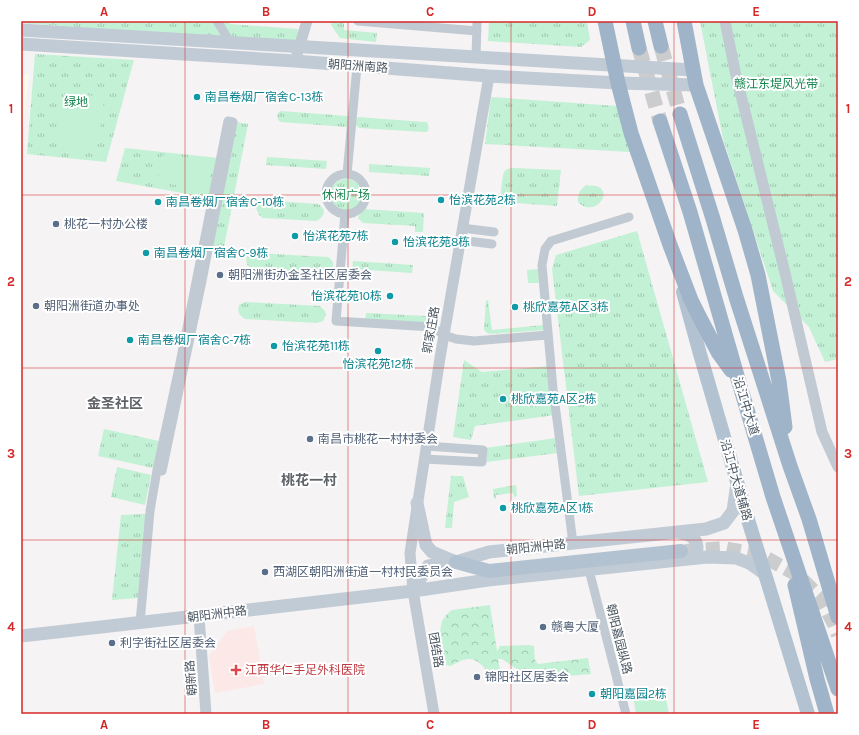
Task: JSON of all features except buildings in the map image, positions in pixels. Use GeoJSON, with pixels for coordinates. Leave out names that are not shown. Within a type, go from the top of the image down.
{"type":"FeatureCollection","features":[{"type":"Feature","properties":{"kind":"highway"},"geometry":{"type":"LineString","coordinates":[[605,21],[614,66],[631,133],[670,245],[691,300],[701,320],[718,352],[738,379]]}},
{"type":"Feature","properties":{"kind":"highway"},"geometry":{"type":"LineString","coordinates":[[633,21],[639,48]]}},
{"type":"Feature","properties":{"kind":"highway"},"geometry":{"type":"LineString","coordinates":[[655,21],[661,46]]}},
{"type":"Feature","properties":{"kind":"highway"},"geometry":{"type":"LineString","coordinates":[[684,21],[694,78],[758,275],[779,381],[790,466]]}},
{"type":"Feature","properties":{"kind":"highway","name":"沿江中大道"},"geometry":{"type":"LineString","coordinates":[[680,114],[714,219],[738,305],[790,466],[809,519],[838,617]]}},
{"type":"Feature","properties":{"kind":"highway","name":"沿江中大道"},"geometry":{"type":"LineString","coordinates":[[660,121],[690,212],[774,497],[838,689]]}},
{"type":"Feature","properties":{"kind":"highway"},"geometry":{"type":"LineString","coordinates":[[774,497],[817,679],[827,714]]}},
{"type":"Feature","properties":{"kind":"main road","name":"朝阳洲南路"},"geometry":{"type":"LineString","coordinates":[[21,30],[614,66],[694,78]]}},
{"type":"Feature","properties":{"kind":"main road","name":"朝阳洲南路"},"geometry":{"type":"LineString","coordinates":[[21,44],[295,61],[489,76],[618,82],[694,78]]}},
{"type":"Feature","properties":{"kind":"main road","name":"沿江中大道辅路"},"geometry":{"type":"LineString","coordinates":[[670,245],[737,484],[808,714]]}},
{"type":"Feature","properties":{"kind":"main road","name":"朝阳洲中路"},"geometry":{"type":"LineString","coordinates":[[413,591],[428,566],[456,562],[489,552],[706,529],[724,523],[733,511],[737,484]]}},
{"type":"Feature","properties":{"kind":"main road"},"geometry":{"type":"LineString","coordinates":[[417,502],[426,545],[432,552],[456,562],[489,571],[681,556]]}},
{"type":"Feature","properties":{"kind":"main road","name":"朝阳洲中路"},"geometry":{"type":"LineString","coordinates":[[674,532],[688,534],[692,536],[696,542],[696,554],[690,558],[681,556]]}},
{"type":"Feature","properties":{"kind":"main road","name":"朝阳洲中路"},"geometry":{"type":"LineString","coordinates":[[21,636],[413,591],[488,580],[589,570],[681,556],[736,558],[765,574]]}},
{"type":"Feature","properties":{"kind":"main road"},"geometry":{"type":"LineString","coordinates":[[765,574],[817,714]]}},
{"type":"Feature","properties":{"kind":"street"},"geometry":{"type":"LineString","coordinates":[[217,21],[230,42]]}},
{"type":"Feature","properties":{"kind":"street"},"geometry":{"type":"LineString","coordinates":[[295,61],[307,21]]}},
{"type":"Feature","properties":{"kind":"street"},"geometry":{"type":"LineString","coordinates":[[358,21],[477,31]]}},
{"type":"Feature","properties":{"kind":"street"},"geometry":{"type":"LineString","coordinates":[[476,58],[477,21]]}},
{"type":"Feature","properties":{"kind":"street"},"geometry":{"type":"LineString","coordinates":[[725,21],[735,71],[785,273],[822,432],[838,467]]}},
{"type":"Feature","properties":{"kind":"street"},"geometry":{"type":"LineString","coordinates":[[347,174],[357,66]]}},
{"type":"Feature","properties":{"kind":"street","name":"郭家庄路"},"geometry":{"type":"LineString","coordinates":[[413,591],[410,553],[417,502],[462,228],[489,76]]}},
{"type":"Feature","properties":{"kind":"street"},"geometry":{"type":"LineString","coordinates":[[140,623],[150,511],[157,470],[179,368],[228,121],[233,122],[202,281],[162,471],[157,470]]}},
{"type":"Feature","properties":{"kind":"street"},"geometry":{"type":"LineString","coordinates":[[347,174],[360,179],[366,190],[366,197],[365,203],[361,209],[345,214],[336,212],[331,208],[326,196],[330,183],[340,175],[347,174]]}},
{"type":"Feature","properties":{"kind":"street"},"geometry":{"type":"LineString","coordinates":[[345,214],[336,322],[432,327],[444,335],[456,339],[474,341],[548,335]]}},
{"type":"Feature","properties":{"kind":"street"},"geometry":{"type":"LineString","coordinates":[[573,543],[553,389],[542,265],[545,249],[551,240],[629,217]]}},
{"type":"Feature","properties":{"kind":"street"},"geometry":{"type":"LineString","coordinates":[[462,228],[494,232]]}},
{"type":"Feature","properties":{"kind":"street"},"geometry":{"type":"LineString","coordinates":[[460,240],[492,244]]}},
{"type":"Feature","properties":{"kind":"street"},"geometry":{"type":"LineString","coordinates":[[424,459],[482,462],[483,450],[426,446]]}},
{"type":"Feature","properties":{"kind":"street","name":"朝阳嘉园纵路"},"geometry":{"type":"LineString","coordinates":[[589,570],[626,714]]}},
{"type":"Feature","properties":{"kind":"street","name":"团结路"},"geometry":{"type":"LineString","coordinates":[[413,591],[434,714]]}},
{"type":"Feature","properties":{"kind":"street","name":"朝新路"},"geometry":{"type":"LineString","coordinates":[[199,616],[206,714]]}},
{"type":"Feature","properties":{"kind":"shaded area"},"geometry":{"type":"Polygon","coordinates":[[[21,75],[29,75],[21,145],[21,75]]]}},
{"type":"Feature","properties":{"kind":"shaded area","name":"江西华仁手足外科医院"},"geometry":{"type":"Polygon","coordinates":[[[254,626],[264,684],[215,693],[209,656],[227,631],[254,626]]]}},
{"type":"Feature","properties":{"kind":"green space"},"geometry":{"type":"Polygon","coordinates":[[[21,21],[228,21],[230,24],[298,29],[297,43],[21,23],[21,21]]]}},
{"type":"Feature","properties":{"kind":"green space"},"geometry":{"type":"Polygon","coordinates":[[[332,21],[344,21],[344,30],[377,33],[376,42],[340,38],[331,25],[332,21]]]}},
{"type":"Feature","properties":{"kind":"green space"},"geometry":{"type":"Polygon","coordinates":[[[489,21],[587,21],[590,40],[581,47],[488,41],[489,21]]]}},
{"type":"Feature","properties":{"kind":"green space","name":"赣江东堤风光带"},"geometry":{"type":"Polygon","coordinates":[[[700,21],[838,21],[838,359],[825,362],[809,327],[773,291],[723,139],[700,21]]]}},
{"type":"Feature","properties":{"kind":"green space","name":"绿地"},"geometry":{"type":"Polygon","coordinates":[[[35,54],[134,60],[106,162],[27,154],[35,54]]]}},
{"type":"Feature","properties":{"kind":"green space"},"geometry":{"type":"Polygon","coordinates":[[[70,92],[98,97],[104,106],[97,146],[94,146],[90,153],[60,147],[57,140],[64,96],[70,92]]]}},
{"type":"Feature","properties":{"kind":"green space"},"geometry":{"type":"Polygon","coordinates":[[[491,97],[617,106],[631,152],[485,144],[491,97]]]}},
{"type":"Feature","properties":{"kind":"green space"},"geometry":{"type":"Polygon","coordinates":[[[281,111],[347,116],[349,117],[348,126],[281,122],[277,117],[278,113],[281,111]]]}},
{"type":"Feature","properties":{"kind":"green space"},"geometry":{"type":"Polygon","coordinates":[[[358,117],[427,122],[428,129],[427,132],[424,132],[359,128],[355,124],[358,117]]]}},
{"type":"Feature","properties":{"kind":"green space"},"geometry":{"type":"Polygon","coordinates":[[[236,122],[248,124],[223,252],[212,250],[236,122]]]}},
{"type":"Feature","properties":{"kind":"green space"},"geometry":{"type":"Polygon","coordinates":[[[125,148],[218,158],[210,198],[116,181],[125,148]]]}},
{"type":"Feature","properties":{"kind":"green space"},"geometry":{"type":"Polygon","coordinates":[[[162,155],[212,164],[208,190],[157,182],[162,155]]]}},
{"type":"Feature","properties":{"kind":"green space"},"geometry":{"type":"Polygon","coordinates":[[[267,157],[327,161],[326,169],[266,165],[267,157]]]}},
{"type":"Feature","properties":{"kind":"green space"},"geometry":{"type":"Polygon","coordinates":[[[369,164],[430,168],[429,176],[369,172],[369,164]]]}},
{"type":"Feature","properties":{"kind":"green space"},"geometry":{"type":"Polygon","coordinates":[[[513,168],[561,170],[557,206],[501,202],[501,187],[504,172],[513,168]]]}},
{"type":"Feature","properties":{"kind":"green space","name":"休闲广场"},"geometry":{"type":"Polygon","coordinates":[[[349,179],[355,181],[360,186],[362,195],[360,204],[355,209],[343,211],[337,209],[332,204],[330,192],[332,186],[337,181],[349,179]]]}},
{"type":"Feature","properties":{"kind":"green space"},"geometry":{"type":"Polygon","coordinates":[[[586,185],[597,186],[602,190],[603,197],[599,204],[586,207],[578,202],[579,193],[586,185]]]}},
{"type":"Feature","properties":{"kind":"green space"},"geometry":{"type":"Polygon","coordinates":[[[262,200],[318,204],[323,208],[324,213],[316,221],[263,218],[259,215],[256,208],[258,203],[262,200]]]}},
{"type":"Feature","properties":{"kind":"green space"},"geometry":{"type":"Polygon","coordinates":[[[364,209],[424,213],[423,232],[415,232],[415,226],[363,223],[358,218],[361,211],[364,209]]]}},
{"type":"Feature","properties":{"kind":"green space"},"geometry":{"type":"Polygon","coordinates":[[[637,231],[708,482],[579,496],[552,269],[556,255],[637,231]]]}},
{"type":"Feature","properties":{"kind":"green space"},"geometry":{"type":"Polygon","coordinates":[[[253,253],[328,257],[333,262],[333,268],[331,272],[325,274],[253,270],[248,266],[246,261],[247,256],[253,253]]]}},
{"type":"Feature","properties":{"kind":"green space"},"geometry":{"type":"Polygon","coordinates":[[[353,261],[413,265],[412,273],[352,269],[353,261]]]}},
{"type":"Feature","properties":{"kind":"green space"},"geometry":{"type":"Polygon","coordinates":[[[540,269],[545,330],[490,334],[486,332],[484,329],[486,301],[488,300],[492,330],[543,325],[539,283],[528,283],[527,270],[540,269]]]}},
{"type":"Feature","properties":{"kind":"green space"},"geometry":{"type":"Polygon","coordinates":[[[245,302],[320,306],[325,311],[326,315],[323,321],[317,323],[245,319],[240,315],[238,310],[239,305],[245,302]]]}},
{"type":"Feature","properties":{"kind":"green space"},"geometry":{"type":"Polygon","coordinates":[[[366,313],[426,316],[426,324],[365,320],[366,313]]]}},
{"type":"Feature","properties":{"kind":"green space"},"geometry":{"type":"Polygon","coordinates":[[[464,360],[482,372],[549,366],[555,415],[475,426],[471,440],[453,437],[464,360]]]}},
{"type":"Feature","properties":{"kind":"green space"},"geometry":{"type":"Polygon","coordinates":[[[104,429],[159,441],[153,468],[98,456],[104,429]]]}},
{"type":"Feature","properties":{"kind":"green space"},"geometry":{"type":"Polygon","coordinates":[[[556,438],[558,453],[487,462],[485,448],[556,438]]]}},
{"type":"Feature","properties":{"kind":"green space"},"geometry":{"type":"Polygon","coordinates":[[[117,467],[151,475],[145,505],[111,497],[117,467]]]}},
{"type":"Feature","properties":{"kind":"green space"},"geometry":{"type":"Polygon","coordinates":[[[451,476],[463,476],[469,497],[454,502],[452,528],[445,528],[451,476]]]}},
{"type":"Feature","properties":{"kind":"green space"},"geometry":{"type":"Polygon","coordinates":[[[516,485],[517,496],[514,497],[513,493],[496,495],[496,499],[494,499],[493,489],[516,485]]]}},
{"type":"Feature","properties":{"kind":"green space"},"geometry":{"type":"Polygon","coordinates":[[[146,514],[138,598],[112,600],[121,515],[146,514]]]}},
{"type":"Feature","properties":{"kind":"green space"},"geometry":{"type":"Polygon","coordinates":[[[490,605],[497,651],[500,646],[534,646],[535,660],[538,664],[588,658],[591,674],[542,678],[526,669],[518,670],[502,659],[498,659],[501,676],[491,677],[478,662],[474,660],[464,660],[451,666],[441,664],[438,641],[442,621],[447,614],[452,610],[490,605]]]}},
{"type":"Feature","properties":{"kind":"green space"},"geometry":{"type":"Polygon","coordinates":[[[664,689],[669,714],[636,714],[633,695],[664,689]]]}},
{"type":"Feature","properties":{"kind":"tunnel"},"geometry":{"type":"LineString","coordinates":[[661,46],[680,114]]}},
{"type":"Feature","properties":{"kind":"tunnel"},"geometry":{"type":"LineString","coordinates":[[639,48],[660,121]]}},
{"type":"Feature","properties":{"kind":"tunnel"},"geometry":{"type":"LineString","coordinates":[[685,551],[724,548],[761,555],[799,576],[819,596],[834,624],[838,635]]}},
{"type":"Feature","properties":{"kind":"place","name":"南昌卷烟厂宿舍C-13栋"},"geometry":{"type":"Point","coordinates":[197,97]}},
{"type":"Feature","properties":{"kind":"place","name":"怡滨花苑2栋"},"geometry":{"type":"Point","coordinates":[441,200]}},
{"type":"Feature","properties":{"kind":"place","name":"南昌卷烟厂宿舍C-10栋"},"geometry":{"type":"Point","coordinates":[158,202]}},
{"type":"Feature","properties":{"kind":"place","name":"桃花一村办公楼"},"geometry":{"type":"Point","coordinates":[56,224]}},
{"type":"Feature","properties":{"kind":"place","name":"怡滨花苑7栋"},"geometry":{"type":"Point","coordinates":[295,236]}},
{"type":"Feature","properties":{"kind":"place","name":"怡滨花苑8栋"},"geometry":{"type":"Point","coordinates":[395,242]}},
{"type":"Feature","properties":{"kind":"place","name":"南昌卷烟厂宿舍C-9栋"},"geometry":{"type":"Point","coordinates":[146,253]}},
{"type":"Feature","properties":{"kind":"place","name":"朝阳洲街办金圣社区居委会"},"geometry":{"type":"Point","coordinates":[220,275]}},
{"type":"Feature","properties":{"kind":"place","name":"怡滨花苑10栋"},"geometry":{"type":"Point","coordinates":[390,296]}},
{"type":"Feature","properties":{"kind":"place","name":"朝阳洲街道办事处"},"geometry":{"type":"Point","coordinates":[36,306]}},
{"type":"Feature","properties":{"kind":"place","name":"桃欣嘉苑A区3栋"},"geometry":{"type":"Point","coordinates":[515,307]}},
{"type":"Feature","properties":{"kind":"place","name":"南昌卷烟厂宿舍C-7栋"},"geometry":{"type":"Point","coordinates":[130,340]}},
{"type":"Feature","properties":{"kind":"place","name":"怡滨花苑11栋"},"geometry":{"type":"Point","coordinates":[274,346]}},
{"type":"Feature","properties":{"kind":"place","name":"怡滨花苑12栋"},"geometry":{"type":"Point","coordinates":[378,351]}},
{"type":"Feature","properties":{"kind":"place","name":"桃欣嘉苑A区2栋"},"geometry":{"type":"Point","coordinates":[503,399]}},
{"type":"Feature","properties":{"kind":"place","name":"南昌市桃花一村村委会"},"geometry":{"type":"Point","coordinates":[310,439]}},
{"type":"Feature","properties":{"kind":"place","name":"桃欣嘉苑A区1栋"},"geometry":{"type":"Point","coordinates":[503,508]}},
{"type":"Feature","properties":{"kind":"place","name":"西湖区朝阳洲街道一村村民委员会"},"geometry":{"type":"Point","coordinates":[265,572]}},
{"type":"Feature","properties":{"kind":"place","name":"赣粤大厦"},"geometry":{"type":"Point","coordinates":[543,627]}},
{"type":"Feature","properties":{"kind":"place","name":"利字街社区居委会"},"geometry":{"type":"Point","coordinates":[112,643]}},
{"type":"Feature","properties":{"kind":"place","name":"江西华仁手足外科医院"},"geometry":{"type":"Point","coordinates":[236,670]}},
{"type":"Feature","properties":{"kind":"place","name":"锦阳社区居委会"},"geometry":{"type":"Point","coordinates":[477,677]}},
{"type":"Feature","properties":{"kind":"place","name":"朝阳嘉园2栋"},"geometry":{"type":"Point","coordinates":[592,694]}},
{"type":"Feature","properties":{"kind":"district","name":"金圣社区"},"geometry":{"type":"Point","coordinates":[115,403]}},
{"type":"Feature","properties":{"kind":"district","name":"桃花一村"},"geometry":{"type":"Point","coordinates":[309,480]}}]}
